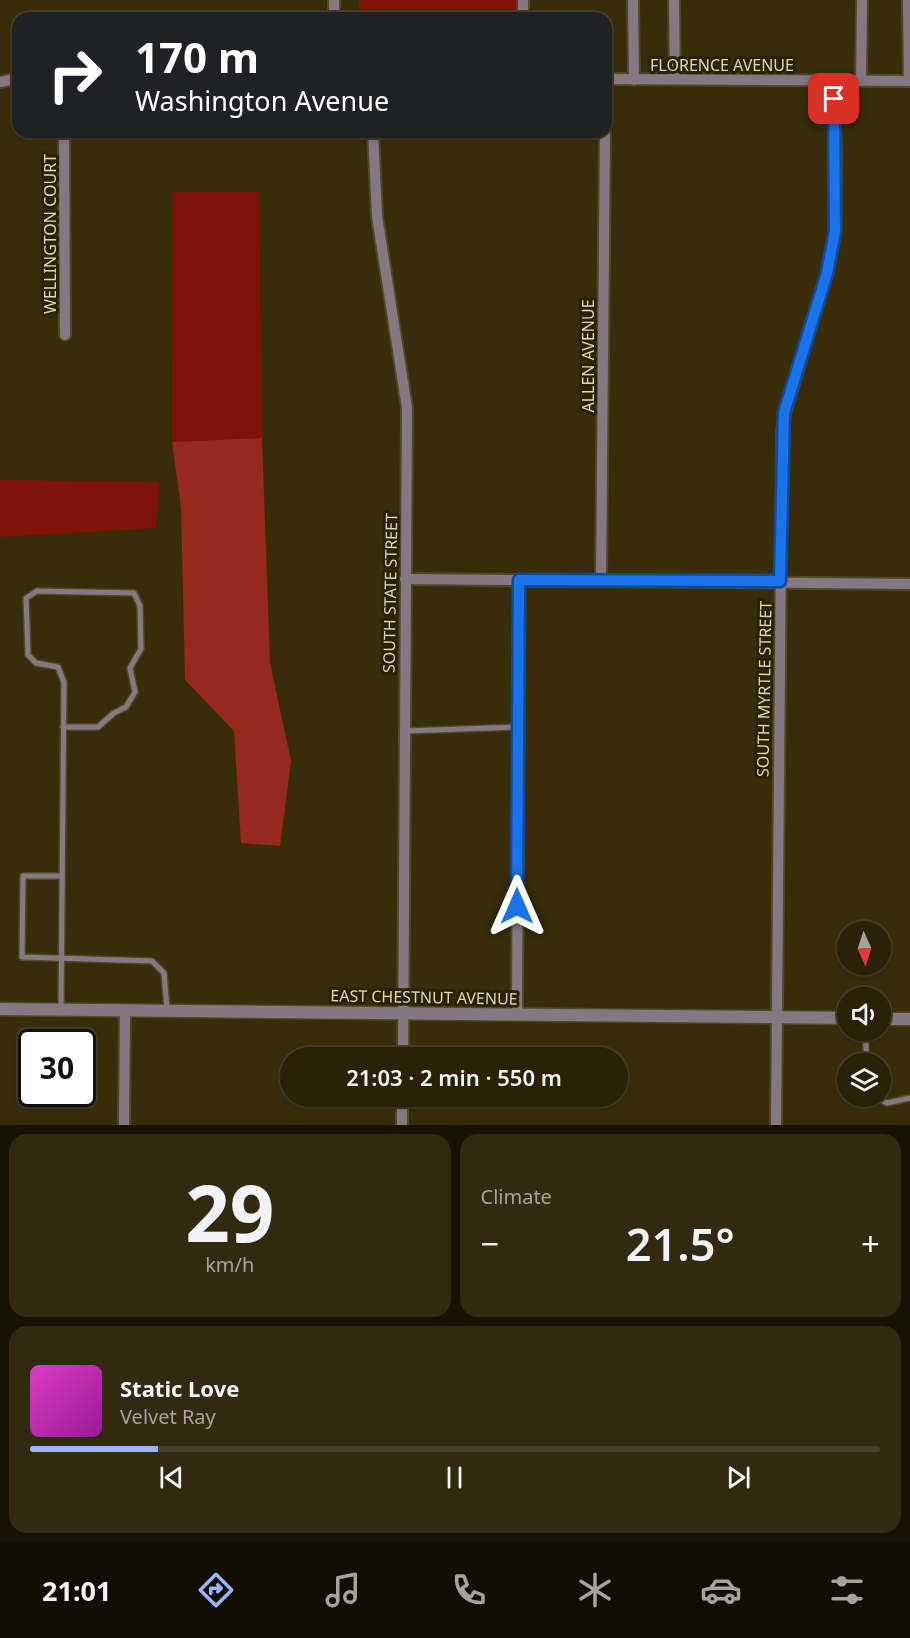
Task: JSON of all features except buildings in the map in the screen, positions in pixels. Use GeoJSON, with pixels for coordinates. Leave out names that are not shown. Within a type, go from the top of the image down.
{"type":"FeatureCollection","features":[{"type":"Feature","properties":{"kind":"street"},"geometry":{"type":"LineString","coordinates":[[633,0],[634,80]]}},
{"type":"Feature","properties":{"kind":"street"},"geometry":{"type":"LineString","coordinates":[[674,0],[675,79]]}},
{"type":"Feature","properties":{"kind":"street"},"geometry":{"type":"LineString","coordinates":[[861,81],[862,0]]}},
{"type":"Feature","properties":{"kind":"street"},"geometry":{"type":"LineString","coordinates":[[908,0],[909,81]]}},
{"type":"Feature","properties":{"kind":"street","name":"FLORENCE AVENUE"},"geometry":{"type":"LineString","coordinates":[[612,80],[909,81]]}},
{"type":"Feature","properties":{"kind":"street","name":"SOUTH MYRTLE STREET"},"geometry":{"type":"LineString","coordinates":[[776,1125],[780,581],[784,413],[827,273],[835,231],[836,154],[833,80]]}},
{"type":"Feature","properties":{"kind":"street","name":"WELLINGTON COURT"},"geometry":{"type":"LineString","coordinates":[[64,138],[65,335]]}},
{"type":"Feature","properties":{"kind":"street","name":"SOUTH STATE STREET"},"geometry":{"type":"LineString","coordinates":[[373,138],[377,216],[407,408],[403,1047]]}},
{"type":"Feature","properties":{"kind":"street","name":"ALLEN AVENUE"},"geometry":{"type":"LineString","coordinates":[[601,581],[605,138]]}},
{"type":"Feature","properties":{"kind":"street"},"geometry":{"type":"LineString","coordinates":[[405,579],[910,584]]}},
{"type":"Feature","properties":{"kind":"street"},"geometry":{"type":"LineString","coordinates":[[517,1014],[519,580]]}},
{"type":"Feature","properties":{"kind":"street","name":"EAST CHESTNUT AVENUE"},"geometry":{"type":"LineString","coordinates":[[0,1010],[837,1018]]}},
{"type":"Feature","properties":{"kind":"street"},"geometry":{"type":"LineString","coordinates":[[123,1125],[125,1011]]}},
{"type":"Feature","properties":{"kind":"street"},"geometry":{"type":"LineString","coordinates":[[891,1019],[910,1019]]}},
{"type":"Feature","properties":{"kind":"street"},"geometry":{"type":"LineString","coordinates":[[402,1107],[402,1125]]}},
{"type":"Feature","properties":{"kind":"lane"},"geometry":{"type":"LineString","coordinates":[[61,1010],[62,673],[58,667],[36,663],[28,655],[26,598],[38,591],[134,593],[140,606],[141,650],[130,668],[135,687],[131,703],[98,727],[63,727]]}},
{"type":"Feature","properties":{"kind":"lane"},"geometry":{"type":"LineString","coordinates":[[404,731],[518,727]]}},
{"type":"Feature","properties":{"kind":"lane"},"geometry":{"type":"LineString","coordinates":[[62,876],[23,876],[22,957],[152,961],[164,973],[167,1011]]}},
{"type":"Feature","properties":{"kind":"lane"},"geometry":{"type":"LineString","coordinates":[[891,1102],[910,1098]]}},
{"type":"Feature","properties":{"kind":"shaded area"},"geometry":{"type":"Polygon","coordinates":[[[359,0],[516,0],[516,12],[359,12],[359,0]]]}},
{"type":"Feature","properties":{"kind":"shaded area"},"geometry":{"type":"Polygon","coordinates":[[[173,192],[259,192],[262,438],[172,442],[173,192]]]}},
{"type":"Feature","properties":{"kind":"shaded area"},"geometry":{"type":"Polygon","coordinates":[[[262,438],[270,662],[291,761],[280,846],[241,843],[234,731],[185,680],[181,508],[172,442],[262,438]]]}},
{"type":"Feature","properties":{"kind":"shaded area"},"geometry":{"type":"Polygon","coordinates":[[[0,480],[159,482],[156,528],[0,537],[0,480]]]}},
{"type":"Feature","properties":{"kind":"route"},"geometry":{"type":"LineString","coordinates":[[517,906],[519,580],[780,581],[784,413],[827,273],[837,214],[834,99]]}}]}
